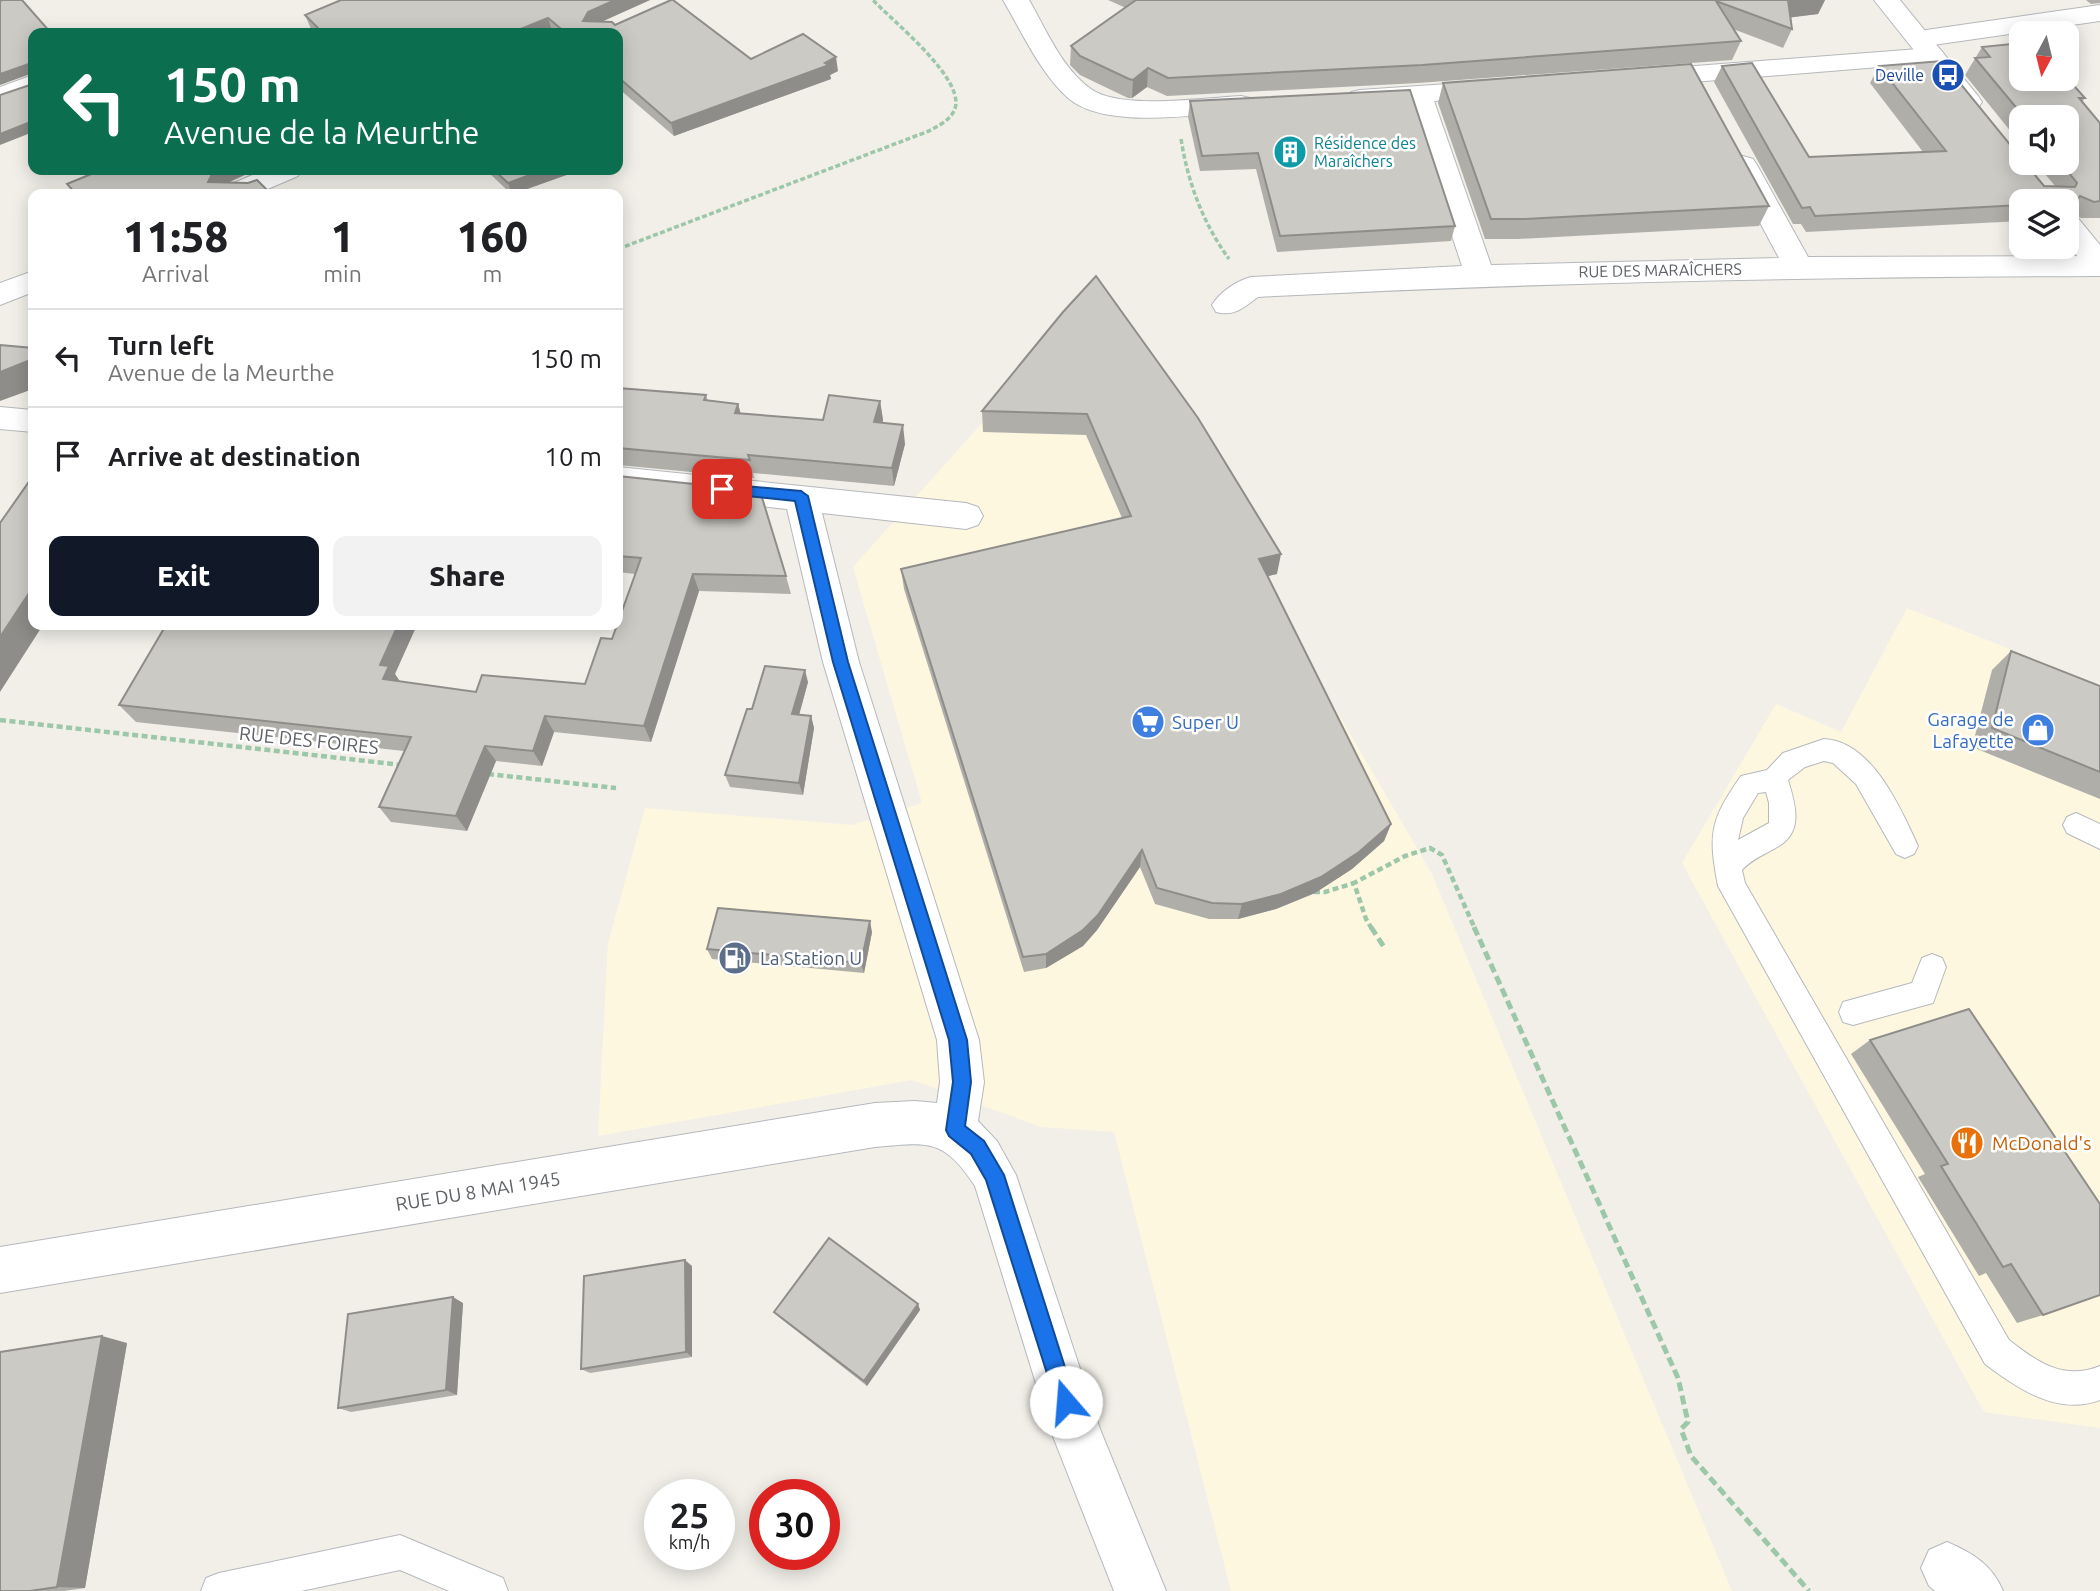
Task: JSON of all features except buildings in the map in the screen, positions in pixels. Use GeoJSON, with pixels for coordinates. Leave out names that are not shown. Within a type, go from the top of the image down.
{"type":"FeatureCollection","features":[{"type":"Feature","properties":{"kind":"street"},"geometry":{"type":"LineString","coordinates":[[1016,0],[1068,83],[1082,96],[1106,105],[1131,109],[1270,102]]}},
{"type":"Feature","properties":{"kind":"street"},"geometry":{"type":"LineString","coordinates":[[1887,0],[1990,127]]}},
{"type":"Feature","properties":{"kind":"street"},"geometry":{"type":"LineString","coordinates":[[1624,79],[1700,86],[2100,13]]}},
{"type":"Feature","properties":{"kind":"street"},"geometry":{"type":"LineString","coordinates":[[0,96],[28,85]]}},
{"type":"Feature","properties":{"kind":"street"},"geometry":{"type":"LineString","coordinates":[[1337,99],[1514,87]]}},
{"type":"Feature","properties":{"kind":"street"},"geometry":{"type":"LineString","coordinates":[[1418,94],[1480,275]]}},
{"type":"Feature","properties":{"kind":"street"},"geometry":{"type":"LineString","coordinates":[[1733,147],[1799,267]]}},
{"type":"Feature","properties":{"kind":"street"},"geometry":{"type":"LineString","coordinates":[[244,189],[276,175]]}},
{"type":"Feature","properties":{"kind":"street"},"geometry":{"type":"LineString","coordinates":[[2079,239],[2100,266]]}},
{"type":"Feature","properties":{"kind":"street","name":"RUE DES MARAÎCHERS"},"geometry":{"type":"LineString","coordinates":[[1251,287],[1480,275],[1799,267],[2100,266]]}},
{"type":"Feature","properties":{"kind":"street"},"geometry":{"type":"LineString","coordinates":[[0,295],[28,283]]}},
{"type":"Feature","properties":{"kind":"street"},"geometry":{"type":"LineString","coordinates":[[1227,305],[1251,287]]}},
{"type":"Feature","properties":{"kind":"street"},"geometry":{"type":"LineString","coordinates":[[0,418],[28,421]]}},
{"type":"Feature","properties":{"kind":"street"},"geometry":{"type":"LineString","coordinates":[[623,479],[801,496],[966,516]]}},
{"type":"Feature","properties":{"kind":"street"},"geometry":{"type":"LineString","coordinates":[[801,496],[841,662],[958,1040],[962,1082],[955,1130],[977,1148],[994,1175],[1075,1429],[1140,1591]]}},
{"type":"Feature","properties":{"kind":"street","name":"RUE DU 8 MAI 1945"},"geometry":{"type":"LineString","coordinates":[[0,1270],[875,1125],[928,1121],[955,1130]]}},
{"type":"Feature","properties":{"kind":"lane"},"geometry":{"type":"LineString","coordinates":[[1905,846],[1888,818],[1876,789],[1858,768],[1840,753],[1826,749],[1787,761],[1775,779],[1751,785],[1728,815],[1722,841],[1732,887],[1997,1352],[2027,1376],[2057,1388],[2092,1388],[2100,1383]]}},
{"type":"Feature","properties":{"kind":"lane"},"geometry":{"type":"LineString","coordinates":[[1728,867],[1733,858],[1775,836],[1782,820],[1784,804],[1775,779]]}},
{"type":"Feature","properties":{"kind":"lane"},"geometry":{"type":"LineString","coordinates":[[1853,1012],[1923,995],[1932,967]]}},
{"type":"Feature","properties":{"kind":"lane"},"geometry":{"type":"LineString","coordinates":[[219,1591],[400,1552],[490,1591]]}},
{"type":"Feature","properties":{"kind":"path"},"geometry":{"type":"LineString","coordinates":[[623,247],[943,125],[952,116],[957,100],[956,87],[945,71],[873,0]]}},
{"type":"Feature","properties":{"kind":"path"},"geometry":{"type":"LineString","coordinates":[[1177,107],[1184,166],[1199,208],[1225,254],[1251,287]]}},
{"type":"Feature","properties":{"kind":"path","name":"RUE DES FOIRES"},"geometry":{"type":"LineString","coordinates":[[0,720],[410,766]]}},
{"type":"Feature","properties":{"kind":"path"},"geometry":{"type":"LineString","coordinates":[[479,773],[615,788]]}},
{"type":"Feature","properties":{"kind":"path"},"geometry":{"type":"LineString","coordinates":[[1314,892],[1325,892],[1354,883],[1405,856],[1430,848],[1442,855],[1678,1378],[1688,1422],[1681,1429],[1691,1456],[1809,1591]]}},
{"type":"Feature","properties":{"kind":"path"},"geometry":{"type":"LineString","coordinates":[[1354,883],[1366,919],[1384,947]]}},
{"type":"Feature","properties":{"kind":"shaded area"},"geometry":{"type":"Polygon","coordinates":[[[1095,297],[1432,874],[1732,1591],[1231,1591],[1114,1132],[1041,1127],[912,1080],[598,1136],[608,943],[645,808],[852,825],[922,803],[853,567],[1095,297]]]}},
{"type":"Feature","properties":{"kind":"shaded area"},"geometry":{"type":"Polygon","coordinates":[[[1907,608],[2100,685],[2100,1428],[1984,1412],[1682,863],[1776,704],[1841,732],[1907,608]]]}},
{"type":"Feature","properties":{"kind":"place","name":"Deville"},"geometry":{"type":"Point","coordinates":[1948,75]}},
{"type":"Feature","properties":{"kind":"place","name":"Résidence des Maraîchers"},"geometry":{"type":"Point","coordinates":[1290,152]}},
{"type":"Feature","properties":{"kind":"place","name":"Super U"},"geometry":{"type":"Point","coordinates":[1148,722]}},
{"type":"Feature","properties":{"kind":"place","name":"Garage de Lafayette"},"geometry":{"type":"Point","coordinates":[2038,730]}},
{"type":"Feature","properties":{"kind":"place","name":"La Station U"},"geometry":{"type":"Point","coordinates":[735,958]}},
{"type":"Feature","properties":{"kind":"place","name":"McDonald's"},"geometry":{"type":"Point","coordinates":[1967,1143]}},
{"type":"Feature","properties":{"kind":"route"},"geometry":{"type":"LineString","coordinates":[[722,489],[801,496],[841,662],[958,1040],[962,1082],[955,1130],[977,1148],[994,1175],[1066,1402]]}}]}
